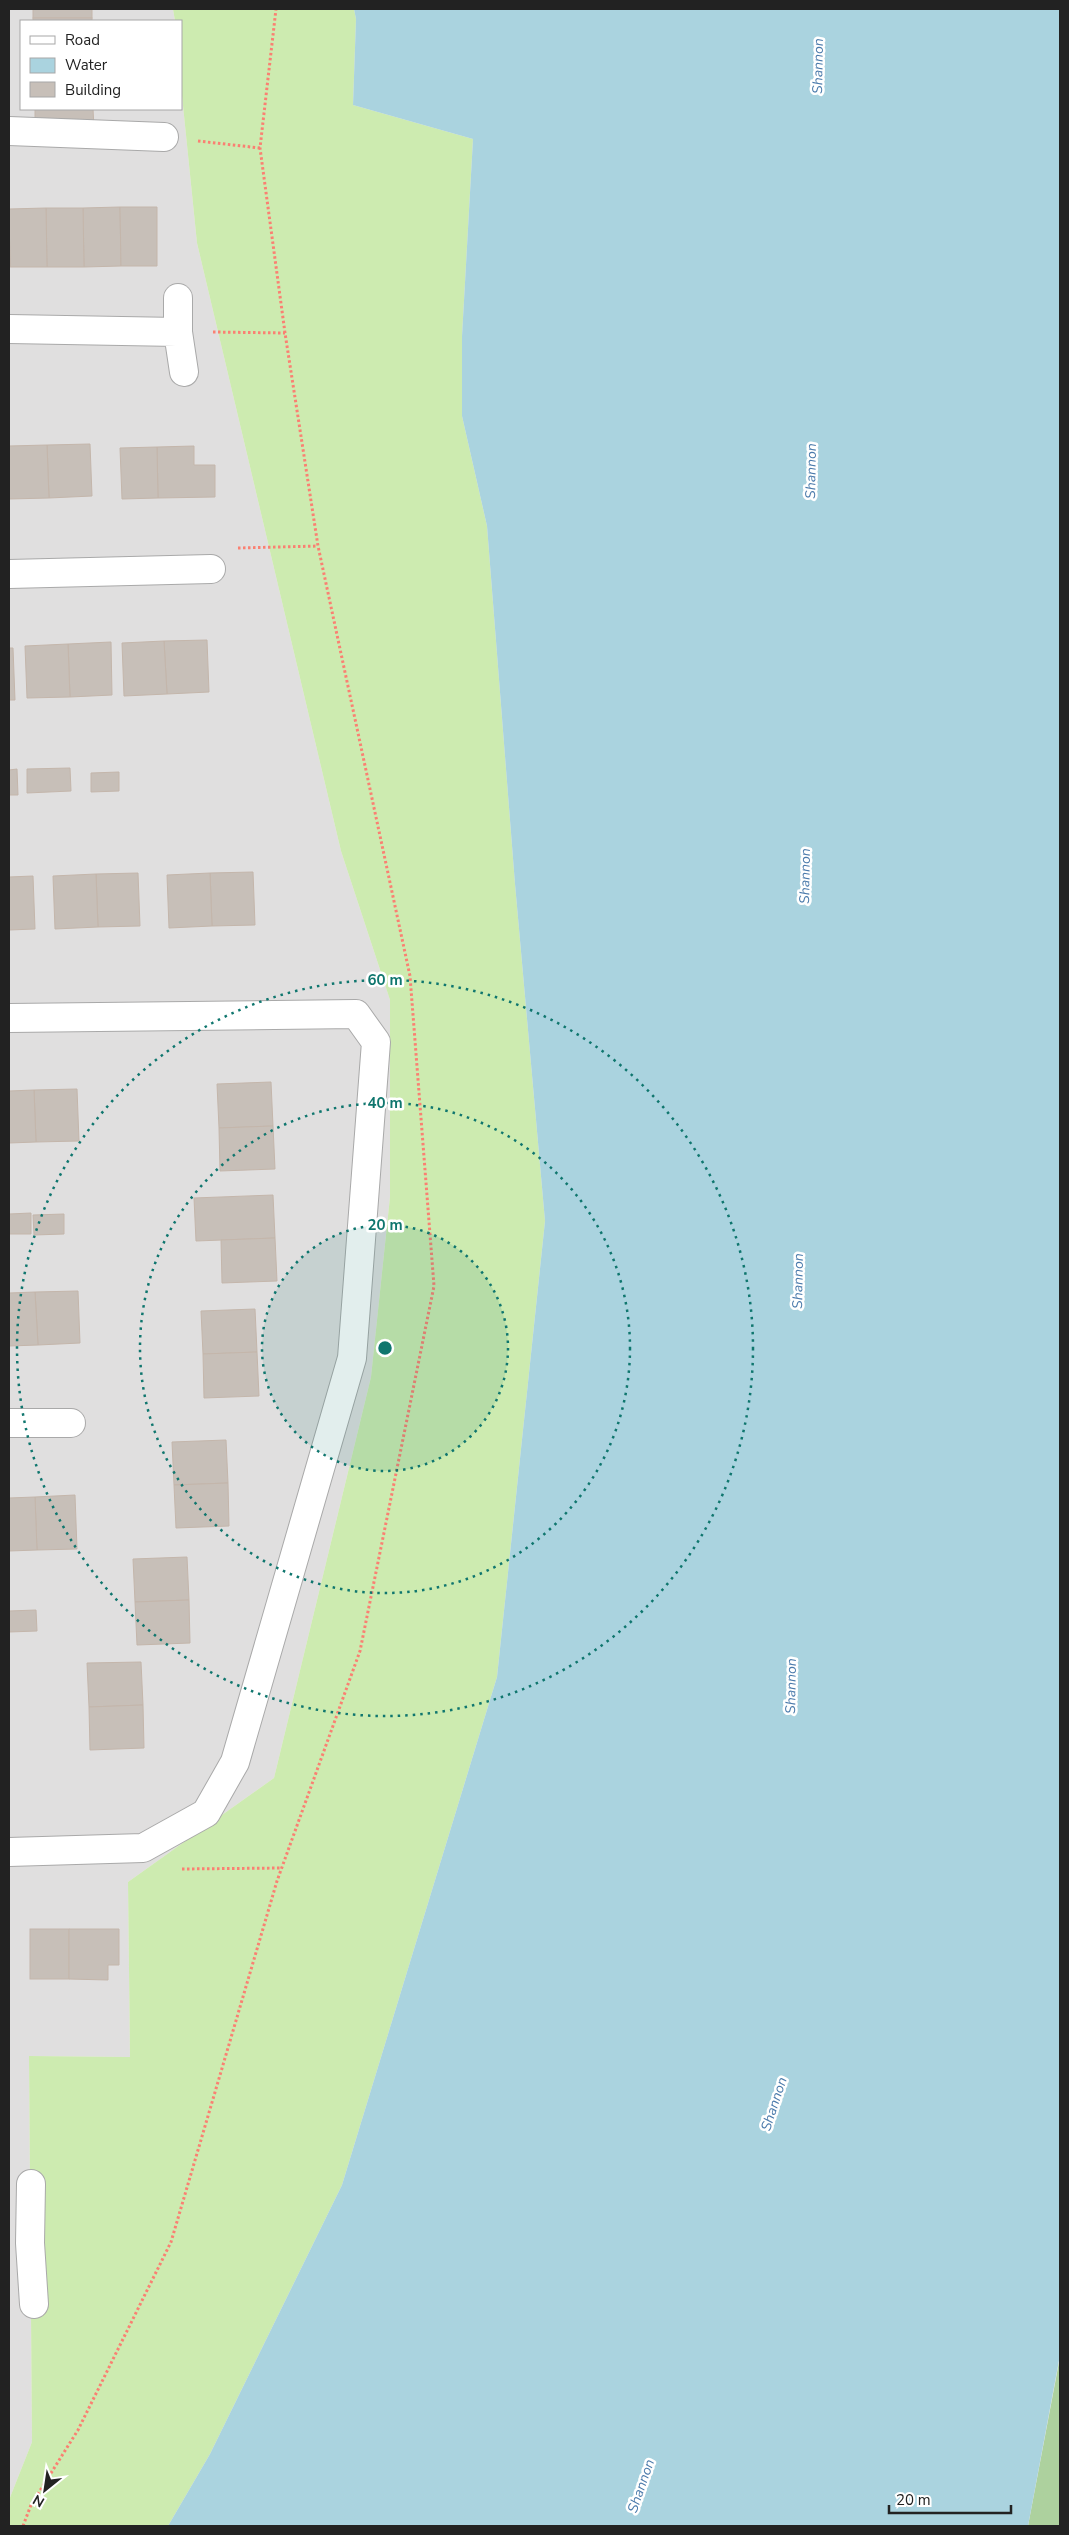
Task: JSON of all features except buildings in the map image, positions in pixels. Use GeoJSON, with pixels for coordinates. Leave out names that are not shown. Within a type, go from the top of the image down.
{"type":"FeatureCollection","features":[{"type":"Feature","properties":{"kind":"street"},"geometry":{"type":"LineString","coordinates":[[9,131],[164,137]]}},
{"type":"Feature","properties":{"kind":"street"},"geometry":{"type":"LineString","coordinates":[[178,298],[178,332],[184,372]]}},
{"type":"Feature","properties":{"kind":"street"},"geometry":{"type":"LineString","coordinates":[[9,329],[178,332]]}},
{"type":"Feature","properties":{"kind":"street"},"geometry":{"type":"LineString","coordinates":[[9,574],[211,570]]}},
{"type":"Feature","properties":{"kind":"street"},"geometry":{"type":"LineString","coordinates":[[9,1018],[356,1014],[376,1042],[352,1358],[235,1762],[206,1813],[143,1848],[9,1852]]}},
{"type":"Feature","properties":{"kind":"street"},"geometry":{"type":"LineString","coordinates":[[9,1423],[71,1423]]}},
{"type":"Feature","properties":{"kind":"street"},"geometry":{"type":"LineString","coordinates":[[32,2184],[20,2243],[34,2304]]}},
{"type":"Feature","properties":{"kind":"path"},"geometry":{"type":"LineString","coordinates":[[23,2526],[31,2506],[78,2430],[171,2242],[277,1881],[360,1650],[434,1286],[410,976],[318,546],[285,333],[260,148],[276,9]]}},
{"type":"Feature","properties":{"kind":"path"},"geometry":{"type":"LineString","coordinates":[[164,137],[260,148]]}},
{"type":"Feature","properties":{"kind":"path"},"geometry":{"type":"LineString","coordinates":[[178,332],[285,333]]}},
{"type":"Feature","properties":{"kind":"path"},"geometry":{"type":"LineString","coordinates":[[211,570],[235,548],[318,546]]}},
{"type":"Feature","properties":{"kind":"shaded area"},"geometry":{"type":"Polygon","coordinates":[[[9,9],[173,9],[175,20],[20,20],[20,110],[182,110],[182,96],[197,243],[341,851],[390,1000],[390,1197],[371,1377],[274,1778],[128,1882],[130,2057],[29,2056],[32,2442],[9,2500],[9,9]]]}},
{"type":"Feature","properties":{"kind":"green space"},"geometry":{"type":"Polygon","coordinates":[[[173,9],[354,9],[356,19],[353,105],[473,139],[462,336],[462,416],[487,526],[515,884],[545,1221],[497,1677],[342,2185],[210,2454],[168,2526],[9,2526],[9,2500],[32,2442],[29,2056],[130,2057],[128,1882],[274,1778],[371,1377],[390,1197],[390,1000],[341,851],[197,243],[182,96],[182,20],[175,20],[173,9]]]}},
{"type":"Feature","properties":{"kind":"green space"},"geometry":{"type":"Polygon","coordinates":[[[1060,2357],[1060,2526],[1028,2526],[1060,2357]]]}},
{"type":"Feature","properties":{"kind":"water","name":"Shannon"},"geometry":{"type":"Polygon","coordinates":[[[354,9],[1060,9],[1060,2355],[1028,2526],[168,2526],[210,2454],[342,2185],[497,1677],[545,1221],[515,884],[487,526],[462,416],[462,336],[473,139],[353,105],[356,19],[354,9]]]}}]}
